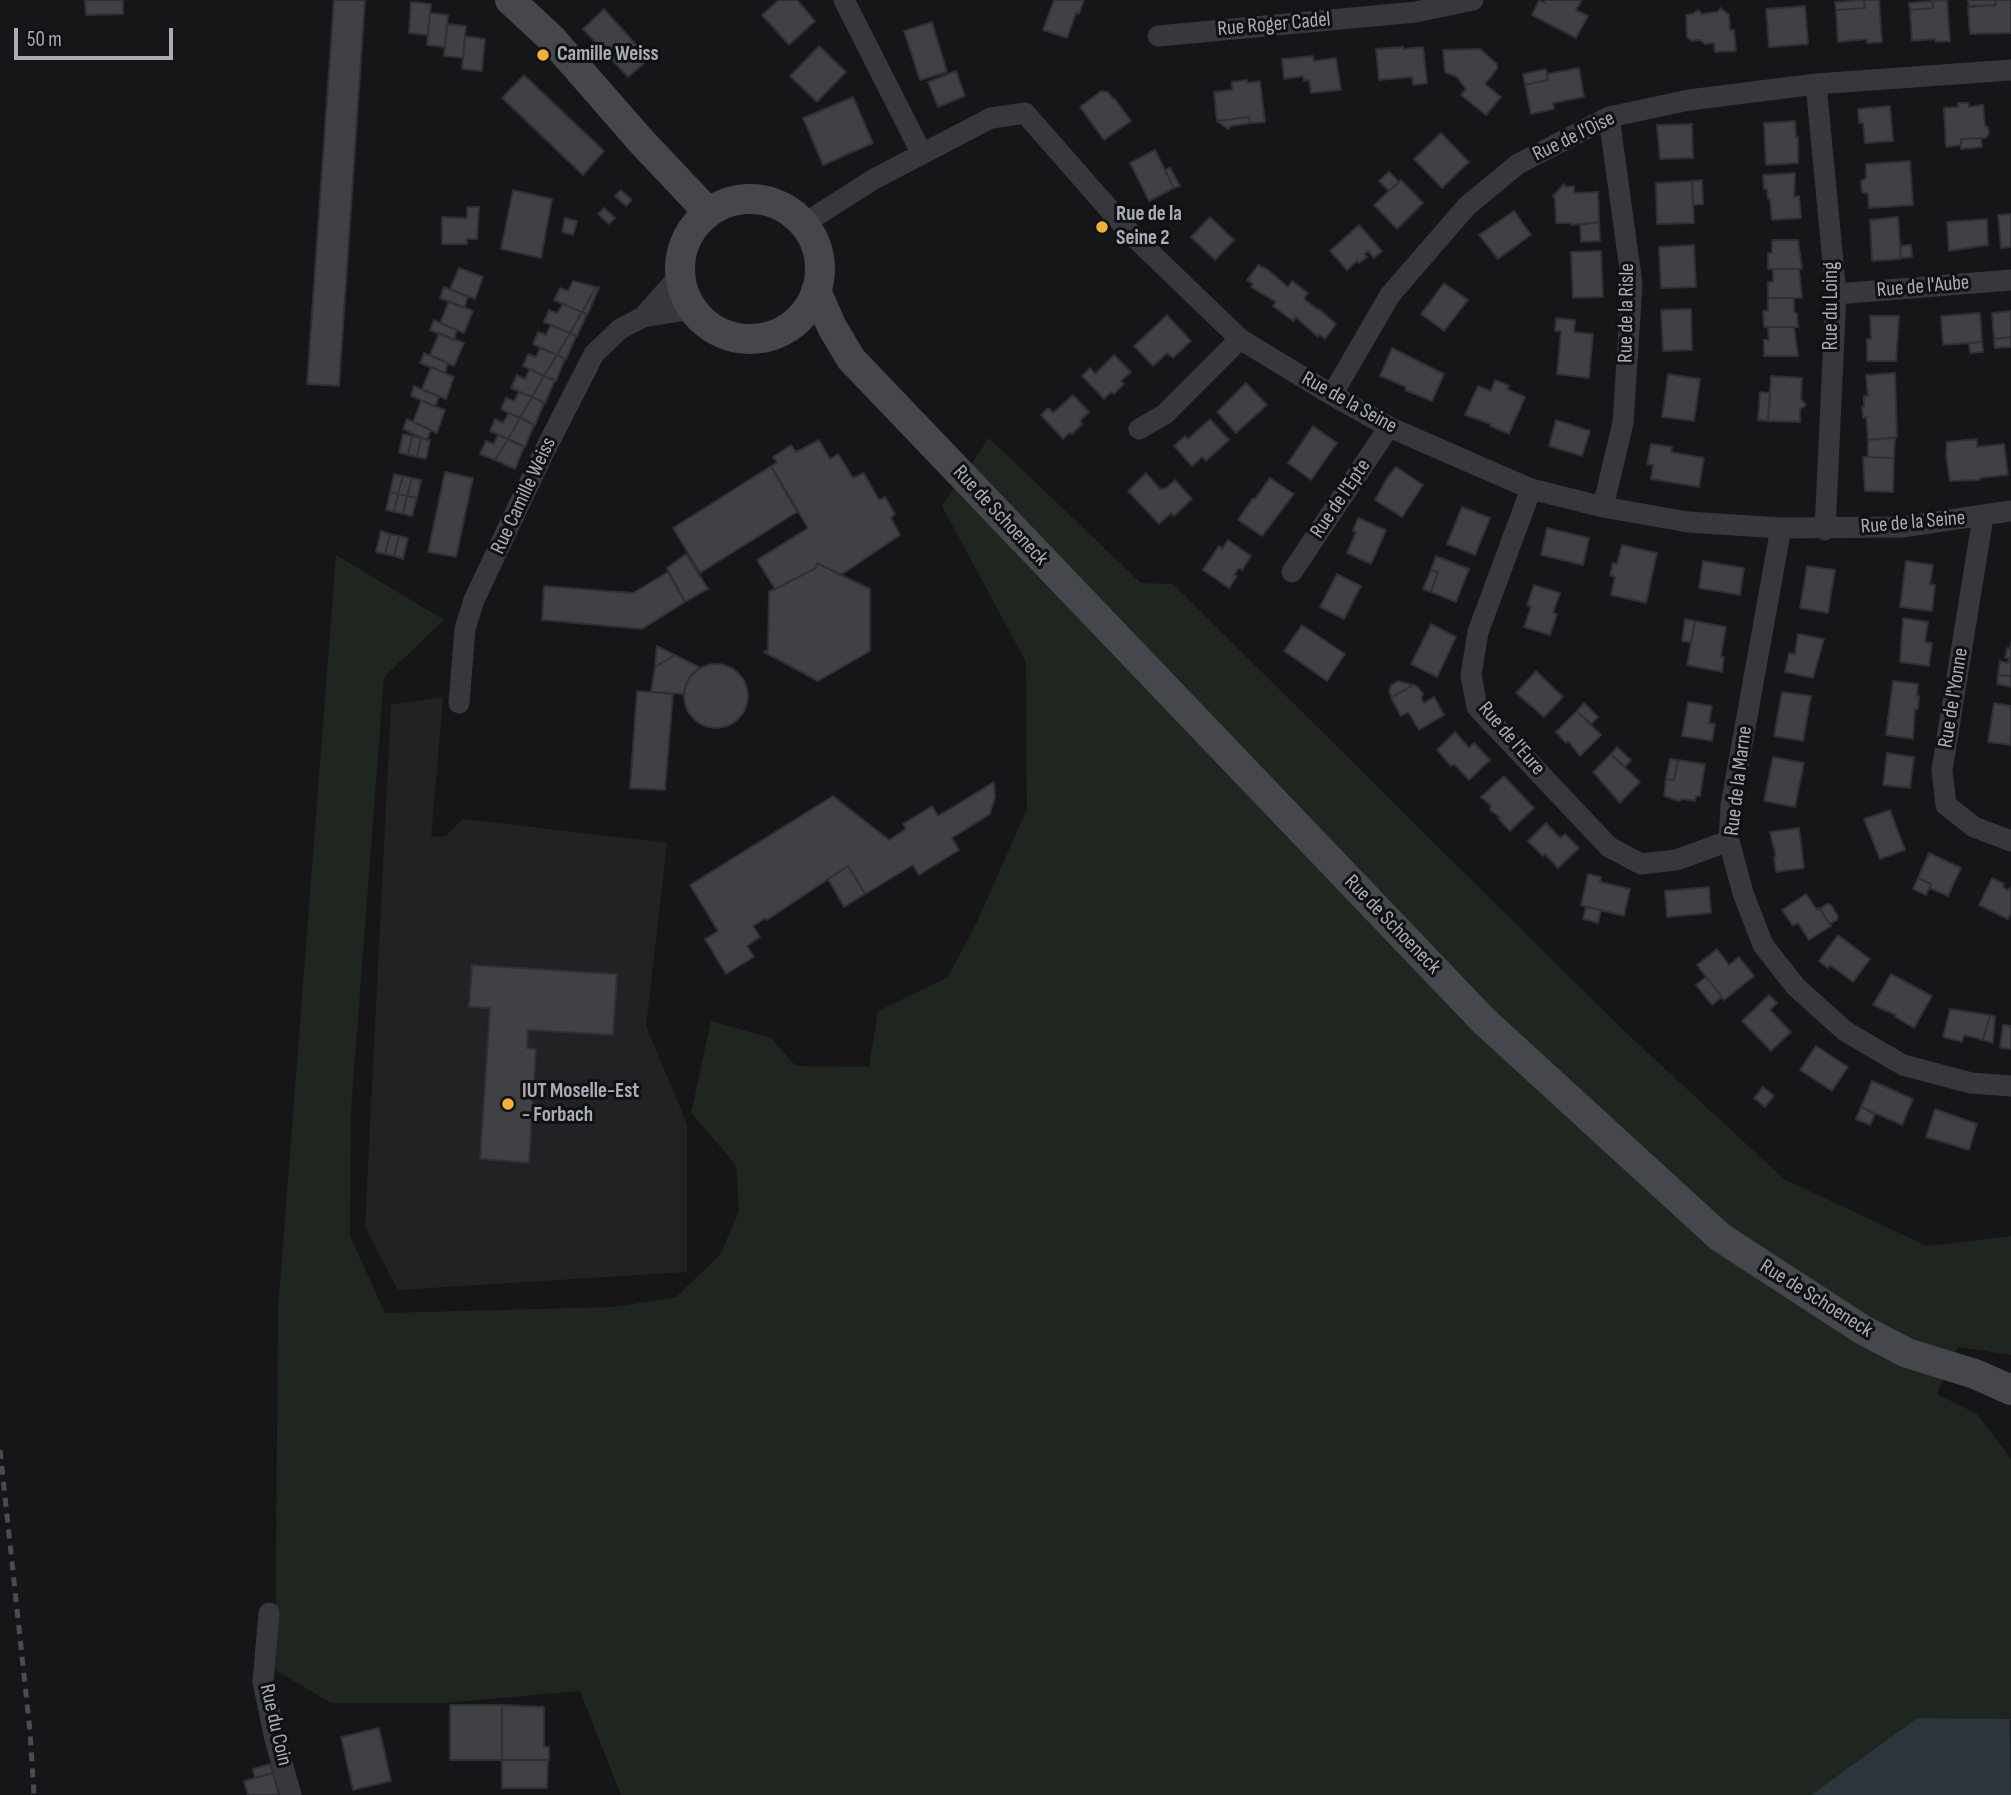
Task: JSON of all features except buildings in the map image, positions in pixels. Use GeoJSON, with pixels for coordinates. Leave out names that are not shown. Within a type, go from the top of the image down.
{"type":"FeatureCollection","features":[{"type":"Feature","properties":{"kind":"main road"},"geometry":{"type":"LineString","coordinates":[[510,0],[552,39],[641,141],[708,212]]}},
{"type":"Feature","properties":{"kind":"main road"},"geometry":{"type":"LineString","coordinates":[[741,199],[753,200],[776,203],[805,223],[819,250],[820,282],[804,314],[782,332],[762,339],[738,339],[709,326],[693,309],[687,299],[680,263],[685,244],[697,223],[708,212],[721,203],[741,199]]}},
{"type":"Feature","properties":{"kind":"main road","name":"Rue de Schoeneck"},"geometry":{"type":"LineString","coordinates":[[816,291],[832,327],[851,359],[1484,1021],[1720,1237],[1863,1330],[1907,1353],[1975,1374],[2011,1390]]}},
{"type":"Feature","properties":{"kind":"main road","name":"Rue de Schoeneck"},"geometry":{"type":"LineString","coordinates":[[782,332],[813,339],[851,359]]}},
{"type":"Feature","properties":{"kind":"street"},"geometry":{"type":"LineString","coordinates":[[844,0],[922,154]]}},
{"type":"Feature","properties":{"kind":"street","name":"Rue Roger Cadel"},"geometry":{"type":"LineString","coordinates":[[1158,36],[1416,12],[1473,0]]}},
{"type":"Feature","properties":{"kind":"street","name":"Rue de l'Oise"},"geometry":{"type":"LineString","coordinates":[[1332,396],[1390,295],[1467,206],[1518,164],[1609,117],[1689,100],[1816,84],[2011,70]]}},
{"type":"Feature","properties":{"kind":"street","name":"Rue du Loing"},"geometry":{"type":"LineString","coordinates":[[1816,84],[1836,294],[1825,530]]}},
{"type":"Feature","properties":{"kind":"street","name":"Rue de la Seine"},"geometry":{"type":"LineString","coordinates":[[805,223],[874,179],[991,118],[1025,113],[1131,234],[1240,339],[1332,396],[1389,427],[1531,489],[1603,507],[1688,522],[1781,528],[1825,530],[1902,527],[2011,511]]}},
{"type":"Feature","properties":{"kind":"street","name":"Rue de la Risle"},"geometry":{"type":"LineString","coordinates":[[1603,507],[1623,423],[1632,284],[1609,117]]}},
{"type":"Feature","properties":{"kind":"street","name":"Rue Camille Weiss"},"geometry":{"type":"LineString","coordinates":[[643,317],[682,273]]}},
{"type":"Feature","properties":{"kind":"street","name":"Rue de l'Aube"},"geometry":{"type":"LineString","coordinates":[[1836,294],[2011,279]]}},
{"type":"Feature","properties":{"kind":"street","name":"Rue Camille Weiss"},"geometry":{"type":"LineString","coordinates":[[459,703],[465,629],[474,600],[594,354],[620,329],[643,317],[693,309]]}},
{"type":"Feature","properties":{"kind":"street"},"geometry":{"type":"LineString","coordinates":[[1139,429],[1165,414],[1240,339]]}},
{"type":"Feature","properties":{"kind":"street","name":"Rue de l'Epte"},"geometry":{"type":"LineString","coordinates":[[1292,572],[1389,427]]}},
{"type":"Feature","properties":{"kind":"street","name":"Rue de l'Eure"},"geometry":{"type":"LineString","coordinates":[[1531,489],[1478,632],[1471,675],[1477,707],[1609,848],[1641,864],[1676,860],[1729,841]]}},
{"type":"Feature","properties":{"kind":"street","name":"Rue de l'Yonne"},"geometry":{"type":"LineString","coordinates":[[1983,517],[1942,770],[1946,805],[1974,827],[2011,841]]}},
{"type":"Feature","properties":{"kind":"street","name":"Rue de la Marne"},"geometry":{"type":"LineString","coordinates":[[1781,528],[1731,805],[1729,841],[1743,893],[1763,945],[1796,988],[1845,1031],[1903,1065],[1971,1083],[2011,1087]]}},
{"type":"Feature","properties":{"kind":"street","name":"Rue du Coin"},"geometry":{"type":"LineString","coordinates":[[269,1613],[263,1682],[275,1739],[292,1795]]}},
{"type":"Feature","properties":{"kind":"shaded area"},"geometry":{"type":"Polygon","coordinates":[[[989,438],[1141,583],[1173,584],[1619,1026],[1784,1179],[1927,1246],[2011,1236],[2011,1355],[1958,1347],[1937,1394],[1977,1414],[2011,1459],[2011,1720],[1917,1718],[1811,1795],[621,1795],[580,1691],[444,1703],[331,1703],[275,1670],[278,1309],[336,555],[444,620],[384,677],[351,1110],[350,1236],[385,1313],[614,1307],[676,1297],[720,1255],[739,1211],[736,1165],[691,1113],[711,1021],[771,1038],[796,1066],[869,1067],[878,1011],[948,977],[976,924],[1027,809],[1026,662],[942,506],[989,438]]]}},
{"type":"Feature","properties":{"kind":"shaded area"},"geometry":{"type":"Polygon","coordinates":[[[443,697],[431,837],[446,836],[463,819],[667,843],[646,1026],[687,1124],[687,1272],[398,1290],[365,1227],[391,705],[443,697]]]}},
{"type":"Feature","properties":{"kind":"shaded area"},"geometry":{"type":"Polygon","coordinates":[[[1917,1718],[2010,1719],[2011,1795],[1811,1795],[1917,1718]]]}},
{"type":"Feature","properties":{"kind":"railway"},"geometry":{"type":"LineString","coordinates":[[0,1450],[30,1731],[34,1795]]}},
{"type":"Feature","properties":{"kind":"place","name":"Camille Weiss"},"geometry":{"type":"Point","coordinates":[543,55]}},
{"type":"Feature","properties":{"kind":"place","name":"Rue de la Seine 2"},"geometry":{"type":"Point","coordinates":[1102,227]}},
{"type":"Feature","properties":{"kind":"place","name":"IUT Moselle-Est - Forbach"},"geometry":{"type":"Point","coordinates":[508,1104]}}]}
